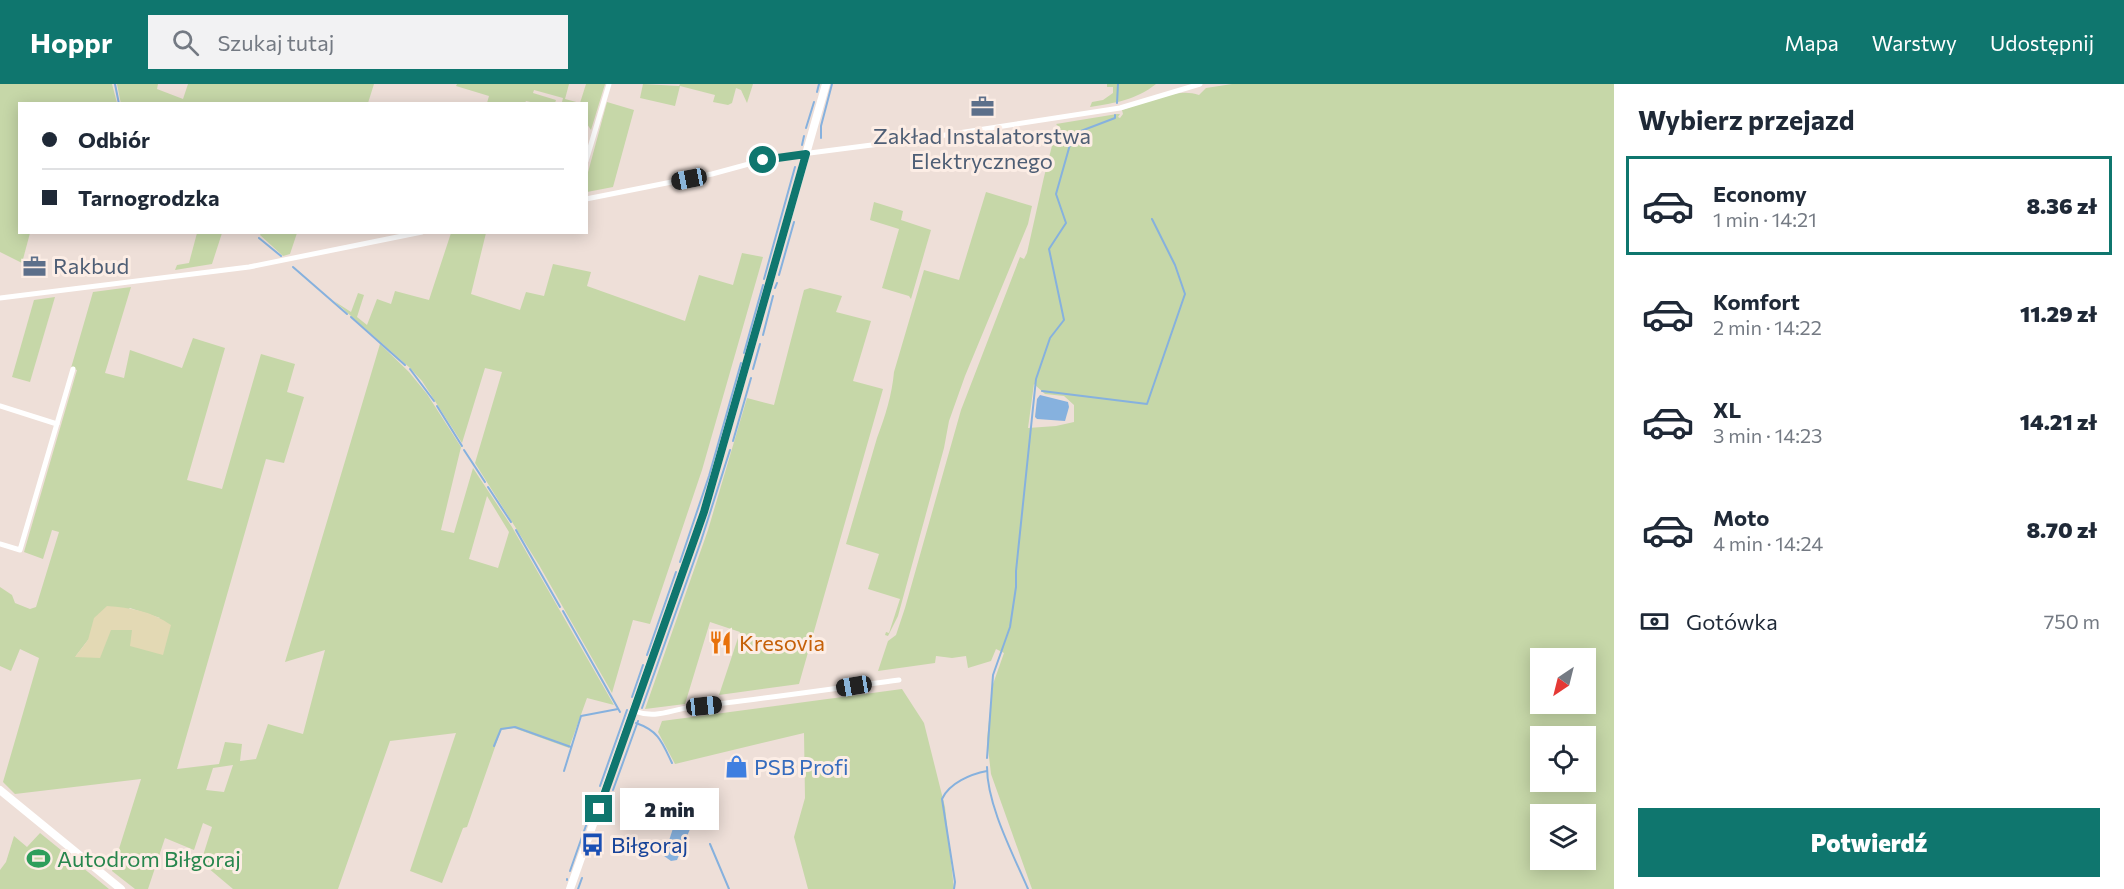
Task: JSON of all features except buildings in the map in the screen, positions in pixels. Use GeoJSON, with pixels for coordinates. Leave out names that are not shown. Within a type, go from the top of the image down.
{"type":"FeatureCollection","features":[{"type":"Feature","properties":{"kind":"main road"},"geometry":{"type":"LineString","coordinates":[[570,889],[699,527],[719,464],[826,84]]}},
{"type":"Feature","properties":{"kind":"street"},"geometry":{"type":"LineString","coordinates":[[588,154],[609,84]]}},
{"type":"Feature","properties":{"kind":"street"},"geometry":{"type":"LineString","coordinates":[[588,199],[712,174],[771,158],[1120,108],[1200,84]]}},
{"type":"Feature","properties":{"kind":"street"},"geometry":{"type":"LineString","coordinates":[[0,298],[249,267],[412,234]]}},
{"type":"Feature","properties":{"kind":"street"},"geometry":{"type":"LineString","coordinates":[[0,544],[20,550],[73,369]]}},
{"type":"Feature","properties":{"kind":"street"},"geometry":{"type":"LineString","coordinates":[[0,406],[57,424]]}},
{"type":"Feature","properties":{"kind":"street"},"geometry":{"type":"LineString","coordinates":[[634,711],[646,716],[660,715],[688,708],[794,696],[899,680]]}},
{"type":"Feature","properties":{"kind":"street"},"geometry":{"type":"LineString","coordinates":[[3,793],[122,889]]}},
{"type":"Feature","properties":{"kind":"green space"},"geometry":{"type":"Polygon","coordinates":[[[0,84],[112,84],[117,102],[18,102],[18,234],[30,234],[22,263],[0,252],[0,84]]]}},
{"type":"Feature","properties":{"kind":"green space"},"geometry":{"type":"Polygon","coordinates":[[[117,84],[158,84],[157,89],[183,99],[188,84],[374,84],[368,102],[121,102],[117,84]]]}},
{"type":"Feature","properties":{"kind":"green space"},"geometry":{"type":"Polygon","coordinates":[[[457,84],[569,84],[565,99],[576,102],[562,102],[563,98],[534,90],[533,93],[556,100],[555,102],[487,102],[489,96],[456,86],[457,84]]]}},
{"type":"Feature","properties":{"kind":"green space"},"geometry":{"type":"Polygon","coordinates":[[[586,84],[605,84],[591,130],[588,126],[588,102],[580,102],[586,84]]]}},
{"type":"Feature","properties":{"kind":"green space"},"geometry":{"type":"Polygon","coordinates":[[[643,84],[679,86],[680,84],[753,84],[747,103],[741,90],[736,88],[732,103],[728,105],[713,102],[715,95],[680,86],[675,106],[640,98],[643,84]]]}},
{"type":"Feature","properties":{"kind":"green space"},"geometry":{"type":"Polygon","coordinates":[[[1107,84],[1156,84],[1133,97],[1090,107],[1092,102],[1103,100],[1113,93],[1113,87],[1107,87],[1107,84]]]}},
{"type":"Feature","properties":{"kind":"green space"},"geometry":{"type":"Polygon","coordinates":[[[1232,84],[1614,84],[1614,889],[1032,889],[991,774],[987,739],[993,684],[1004,653],[996,649],[991,661],[968,668],[966,656],[952,658],[936,656],[935,663],[878,671],[888,641],[896,635],[905,608],[961,410],[1020,257],[1024,259],[1027,253],[1055,134],[1060,128],[1056,124],[1117,114],[1120,114],[1118,117],[1120,118],[1123,114],[1122,110],[1150,100],[1180,93],[1199,95],[1206,88],[1232,84]],[[1034,384],[1028,428],[1074,422],[1074,405],[1064,396],[1045,394],[1034,384]]]}},
{"type":"Feature","properties":{"kind":"green space"},"geometry":{"type":"Polygon","coordinates":[[[607,102],[634,110],[613,187],[588,192],[588,172],[607,102]]]}},
{"type":"Feature","properties":{"kind":"green space"},"geometry":{"type":"Polygon","coordinates":[[[986,192],[1032,206],[1028,224],[965,376],[949,421],[944,448],[898,616],[888,636],[885,635],[886,632],[889,633],[900,599],[868,589],[879,554],[846,544],[888,406],[894,372],[924,270],[959,280],[986,192]]]}},
{"type":"Feature","properties":{"kind":"green space"},"geometry":{"type":"Polygon","coordinates":[[[874,202],[903,211],[901,220],[931,230],[911,299],[909,296],[882,288],[899,229],[870,220],[874,202]]]}},
{"type":"Feature","properties":{"kind":"green space"},"geometry":{"type":"Polygon","coordinates":[[[197,234],[222,234],[212,264],[175,270],[177,265],[189,263],[197,234]]]}},
{"type":"Feature","properties":{"kind":"green space"},"geometry":{"type":"Polygon","coordinates":[[[297,234],[290,254],[283,256],[260,235],[297,234]]]}},
{"type":"Feature","properties":{"kind":"green space"},"geometry":{"type":"Polygon","coordinates":[[[451,234],[486,234],[471,294],[520,310],[526,292],[544,296],[553,264],[591,272],[587,286],[685,321],[699,275],[733,285],[742,253],[763,257],[702,470],[650,624],[633,620],[612,693],[539,565],[475,463],[502,372],[485,368],[462,443],[422,381],[334,301],[351,312],[358,293],[364,295],[357,317],[367,325],[377,299],[391,304],[395,291],[429,300],[451,234]]]}},
{"type":"Feature","properties":{"kind":"green space"},"geometry":{"type":"Polygon","coordinates":[[[131,287],[105,373],[124,378],[130,350],[182,368],[193,338],[225,348],[187,480],[222,489],[261,354],[295,364],[287,392],[304,397],[284,463],[266,459],[177,769],[219,764],[225,742],[242,744],[240,761],[256,759],[268,724],[303,734],[325,650],[285,662],[380,344],[409,372],[427,394],[461,447],[441,530],[454,533],[473,468],[512,527],[614,705],[587,698],[569,748],[514,728],[501,730],[467,827],[463,828],[442,883],[410,871],[456,733],[390,741],[338,889],[233,889],[201,862],[212,827],[203,823],[194,850],[165,838],[148,889],[135,889],[112,871],[141,779],[15,794],[3,782],[39,658],[20,649],[11,671],[0,666],[0,587],[12,595],[15,603],[30,609],[36,607],[59,532],[52,530],[43,559],[24,552],[77,370],[71,368],[93,292],[131,287]],[[487,496],[469,559],[498,568],[509,532],[487,496]],[[130,608],[88,640],[75,657],[110,630],[132,630],[160,618],[130,608]],[[233,765],[213,768],[206,790],[224,792],[233,765]]]}},
{"type":"Feature","properties":{"kind":"green space"},"geometry":{"type":"Polygon","coordinates":[[[810,288],[842,296],[836,312],[871,321],[853,381],[883,389],[799,684],[719,695],[740,632],[710,622],[685,704],[645,709],[708,530],[747,398],[774,405],[804,290],[810,288]]]}},
{"type":"Feature","properties":{"kind":"green space"},"geometry":{"type":"Polygon","coordinates":[[[55,297],[30,382],[12,377],[34,300],[55,297]]]}},
{"type":"Feature","properties":{"kind":"green space"},"geometry":{"type":"Polygon","coordinates":[[[902,689],[924,723],[945,807],[954,889],[808,889],[794,837],[805,798],[804,733],[675,764],[658,732],[662,721],[902,689]]]}},
{"type":"Feature","properties":{"kind":"green space","name":"Autodrom Biłgoraj"},"geometry":{"type":"Polygon","coordinates":[[[40,833],[109,889],[0,889],[0,870],[6,862],[14,836],[27,847],[40,833]]]}},
{"type":"Feature","properties":{"kind":"sand"},"geometry":{"type":"Polygon","coordinates":[[[107,606],[140,611],[156,616],[171,625],[163,655],[130,646],[132,630],[111,630],[100,658],[75,657],[88,640],[94,618],[107,606]]]}},
{"type":"Feature","properties":{"kind":"water"},"geometry":{"type":"Polygon","coordinates":[[[1040,395],[1068,402],[1065,421],[1035,417],[1037,399],[1040,395]]]}},
{"type":"Feature","properties":{"kind":"water"},"geometry":{"type":"Polygon","coordinates":[[[686,807],[693,822],[677,860],[671,861],[664,856],[677,816],[682,808],[686,807]]]}},
{"type":"Feature","properties":{"kind":"waterway"},"geometry":{"type":"LineString","coordinates":[[115,84],[119,102]]}},
{"type":"Feature","properties":{"kind":"waterway"},"geometry":{"type":"LineString","coordinates":[[817,92],[819,84]]}},
{"type":"Feature","properties":{"kind":"waterway"},"geometry":{"type":"LineString","coordinates":[[821,138],[821,126],[832,84]]}},
{"type":"Feature","properties":{"kind":"waterway"},"geometry":{"type":"LineString","coordinates":[[1117,103],[1118,84]]}},
{"type":"Feature","properties":{"kind":"waterway"},"geometry":{"type":"LineString","coordinates":[[806,128],[814,102]]}},
{"type":"Feature","properties":{"kind":"waterway"},"geometry":{"type":"LineString","coordinates":[[987,758],[993,675],[1010,627],[1016,587],[1036,379],[1050,338],[1064,320],[1049,249],[1066,223],[1056,194],[1073,134],[1115,118],[1115,115]]}},
{"type":"Feature","properties":{"kind":"waterway"},"geometry":{"type":"LineString","coordinates":[[802,145],[804,136]]}},
{"type":"Feature","properties":{"kind":"waterway"},"geometry":{"type":"LineString","coordinates":[[764,279],[795,167]]}},
{"type":"Feature","properties":{"kind":"waterway"},"geometry":{"type":"LineString","coordinates":[[1042,391],[1147,404],[1185,294],[1175,265],[1152,219]]}},
{"type":"Feature","properties":{"kind":"waterway"},"geometry":{"type":"LineString","coordinates":[[779,275],[794,222]]}},
{"type":"Feature","properties":{"kind":"waterway"},"geometry":{"type":"LineString","coordinates":[[259,238],[281,256]]}},
{"type":"Feature","properties":{"kind":"waterway"},"geometry":{"type":"LineString","coordinates":[[293,267],[347,314]]}},
{"type":"Feature","properties":{"kind":"waterway"},"geometry":{"type":"LineString","coordinates":[[775,288],[777,283]]}},
{"type":"Feature","properties":{"kind":"waterway"},"geometry":{"type":"LineString","coordinates":[[744,353],[763,285]]}},
{"type":"Feature","properties":{"kind":"waterway"},"geometry":{"type":"LineString","coordinates":[[763,335],[773,296]]}},
{"type":"Feature","properties":{"kind":"waterway"},"geometry":{"type":"LineString","coordinates":[[351,317],[405,365]]}},
{"type":"Feature","properties":{"kind":"waterway"},"geometry":{"type":"LineString","coordinates":[[753,369],[760,344]]}},
{"type":"Feature","properties":{"kind":"waterway"},"geometry":{"type":"LineString","coordinates":[[680,562],[709,476],[741,363]]}},
{"type":"Feature","properties":{"kind":"waterway"},"geometry":{"type":"LineString","coordinates":[[410,369],[434,401]]}},
{"type":"Feature","properties":{"kind":"waterway"},"geometry":{"type":"LineString","coordinates":[[733,441],[751,378]]}},
{"type":"Feature","properties":{"kind":"waterway"},"geometry":{"type":"LineString","coordinates":[[437,406],[462,446]]}},
{"type":"Feature","properties":{"kind":"waterway"},"geometry":{"type":"LineString","coordinates":[[464,450],[485,482]]}},
{"type":"Feature","properties":{"kind":"waterway"},"geometry":{"type":"LineString","coordinates":[[642,708],[701,541],[730,450]]}},
{"type":"Feature","properties":{"kind":"waterway"},"geometry":{"type":"LineString","coordinates":[[488,487],[511,522]]}},
{"type":"Feature","properties":{"kind":"waterway"},"geometry":{"type":"LineString","coordinates":[[516,530],[560,607]]}},
{"type":"Feature","properties":{"kind":"waterway"},"geometry":{"type":"LineString","coordinates":[[647,655],[676,572]]}},
{"type":"Feature","properties":{"kind":"waterway"},"geometry":{"type":"LineString","coordinates":[[563,611],[620,712]]}},
{"type":"Feature","properties":{"kind":"waterway"},"geometry":{"type":"LineString","coordinates":[[632,697],[643,665]]}},
{"type":"Feature","properties":{"kind":"waterway"},"geometry":{"type":"LineString","coordinates":[[564,771],[581,716],[618,709]]}},
{"type":"Feature","properties":{"kind":"waterway"},"geometry":{"type":"LineString","coordinates":[[600,786],[627,710]]}},
{"type":"Feature","properties":{"kind":"waterway"},"geometry":{"type":"LineString","coordinates":[[613,790],[638,721]]}},
{"type":"Feature","properties":{"kind":"waterway"},"geometry":{"type":"LineString","coordinates":[[636,723],[655,734],[672,763]]}},
{"type":"Feature","properties":{"kind":"waterway"},"geometry":{"type":"LineString","coordinates":[[494,746],[501,729],[515,727],[571,747]]}},
{"type":"Feature","properties":{"kind":"waterway"},"geometry":{"type":"LineString","coordinates":[[987,767],[988,782],[996,813],[1028,889]]}},
{"type":"Feature","properties":{"kind":"waterway"},"geometry":{"type":"LineString","coordinates":[[954,889],[955,882],[942,799],[945,793],[961,780],[987,771]]}},
{"type":"Feature","properties":{"kind":"waterway"},"geometry":{"type":"LineString","coordinates":[[570,871],[596,797]]}},
{"type":"Feature","properties":{"kind":"waterway"},"geometry":{"type":"LineString","coordinates":[[606,807],[608,802]]}},
{"type":"Feature","properties":{"kind":"waterway"},"geometry":{"type":"LineString","coordinates":[[710,844],[729,889]]}},
{"type":"Feature","properties":{"kind":"waterway"},"geometry":{"type":"LineString","coordinates":[[578,889],[582,878]]}},
{"type":"Feature","properties":{"kind":"place","name":"Zakład Instalatorstwa Elektrycznego"},"geometry":{"type":"Point","coordinates":[982,107]}},
{"type":"Feature","properties":{"kind":"place","name":"Rakbud"},"geometry":{"type":"Point","coordinates":[35,266]}},
{"type":"Feature","properties":{"kind":"place","name":"Kresovia"},"geometry":{"type":"Point","coordinates":[721,643]}},
{"type":"Feature","properties":{"kind":"place","name":"PSB Profi"},"geometry":{"type":"Point","coordinates":[736,767]}},
{"type":"Feature","properties":{"kind":"place","name":"Biłgoraj"},"geometry":{"type":"Point","coordinates":[593,845]}},
{"type":"Feature","properties":{"kind":"place","name":"Autodrom Biłgoraj"},"geometry":{"type":"Point","coordinates":[39,859]}},
{"type":"Feature","properties":{"kind":"route"},"geometry":{"type":"LineString","coordinates":[[599,809],[704,512],[806,154],[763,160]]}}]}
